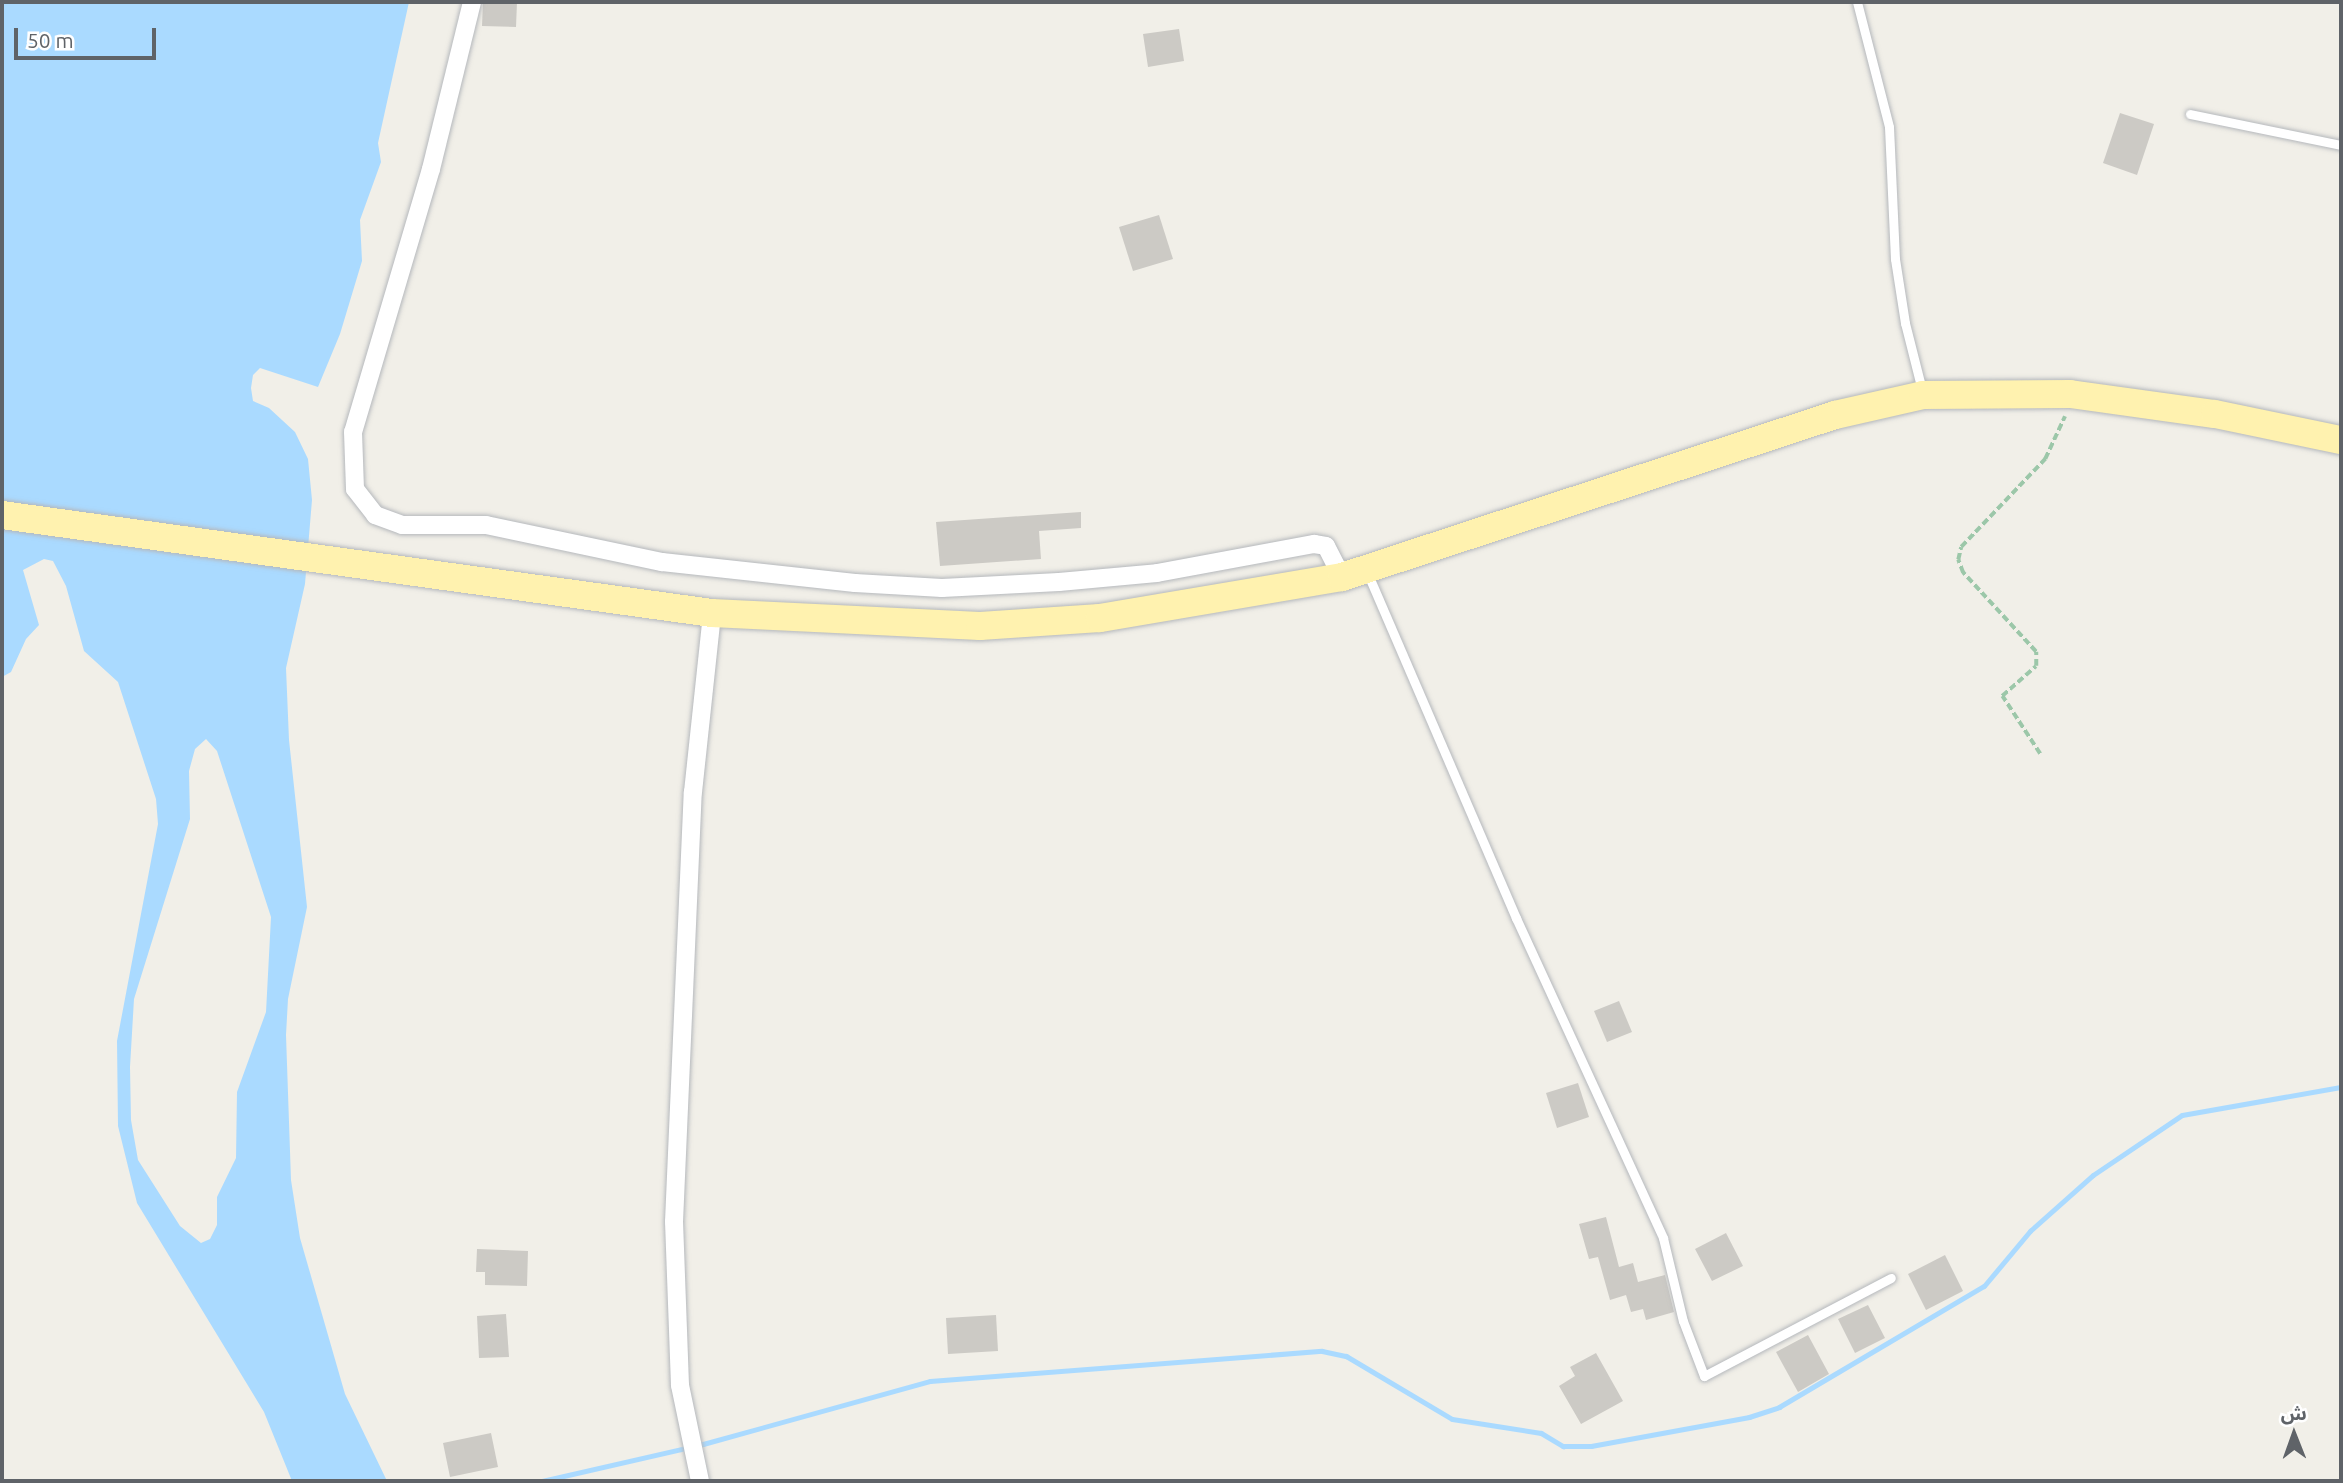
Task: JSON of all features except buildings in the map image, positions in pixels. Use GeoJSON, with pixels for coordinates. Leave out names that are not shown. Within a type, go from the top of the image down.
{"type":"FeatureCollection","features":[{"type":"Feature","properties":{"kind":"main road"},"geometry":{"type":"LineString","coordinates":[[2,515],[475,584],[712,613],[980,626],[1100,618],[1354,574],[1835,415],[1923,395],[2070,394],[2215,414],[2341,440]]}},
{"type":"Feature","properties":{"kind":"street"},"geometry":{"type":"LineString","coordinates":[[472,2],[431,169],[353,432],[355,489],[375,515],[402,525],[486,525],[621,556],[855,583],[942,588],[1059,582],[1157,573],[1314,544],[1326,546],[1354,574]]}},
{"type":"Feature","properties":{"kind":"street"},"geometry":{"type":"LineString","coordinates":[[699,1481],[689,1437],[675,1312],[676,1162],[693,792],[712,613]]}},
{"type":"Feature","properties":{"kind":"lane"},"geometry":{"type":"LineString","coordinates":[[1857,2],[1889,127],[1895,259],[1905,324],[1923,395]]}},
{"type":"Feature","properties":{"kind":"lane"},"geometry":{"type":"LineString","coordinates":[[2190,114],[2341,145]]}},
{"type":"Feature","properties":{"kind":"lane"},"geometry":{"type":"LineString","coordinates":[[1354,574],[1516,918],[1662,1238],[1683,1321],[1704,1376],[1891,1278]]}},
{"type":"Feature","properties":{"kind":"path"},"geometry":{"type":"LineString","coordinates":[[2040,754],[2002,696],[2036,666],[2036,652],[1964,573],[1958,560],[1961,547],[2045,458],[2066,416],[2070,394]]}},
{"type":"Feature","properties":{"kind":"water"},"geometry":{"type":"Polygon","coordinates":[[[2,2],[409,2],[378,143],[381,162],[360,220],[362,261],[340,334],[318,387],[260,368],[253,375],[251,388],[253,401],[269,408],[295,432],[308,459],[312,500],[305,584],[286,668],[289,740],[307,907],[288,999],[286,1035],[291,1180],[300,1238],[345,1394],[387,1481],[292,1481],[264,1412],[137,1203],[118,1126],[117,1041],[158,824],[156,799],[118,682],[84,651],[66,586],[53,561],[44,559],[23,570],[39,625],[26,639],[11,672],[2,677],[2,2]],[[206,739],[195,749],[189,771],[190,819],[134,999],[130,1067],[131,1120],[138,1160],[180,1226],[201,1243],[210,1239],[217,1225],[217,1197],[236,1158],[237,1092],[266,1012],[271,917],[217,751],[206,739]]]}},
{"type":"Feature","properties":{"kind":"waterway"},"geometry":{"type":"LineString","coordinates":[[542,1481],[703,1444],[930,1381],[1322,1351],[1346,1356],[1452,1419],[1541,1433],[1563,1446],[1591,1446],[1749,1417],[1779,1407],[1984,1286],[2030,1231],[2093,1175],[2182,1115],[2341,1087]]}}]}
